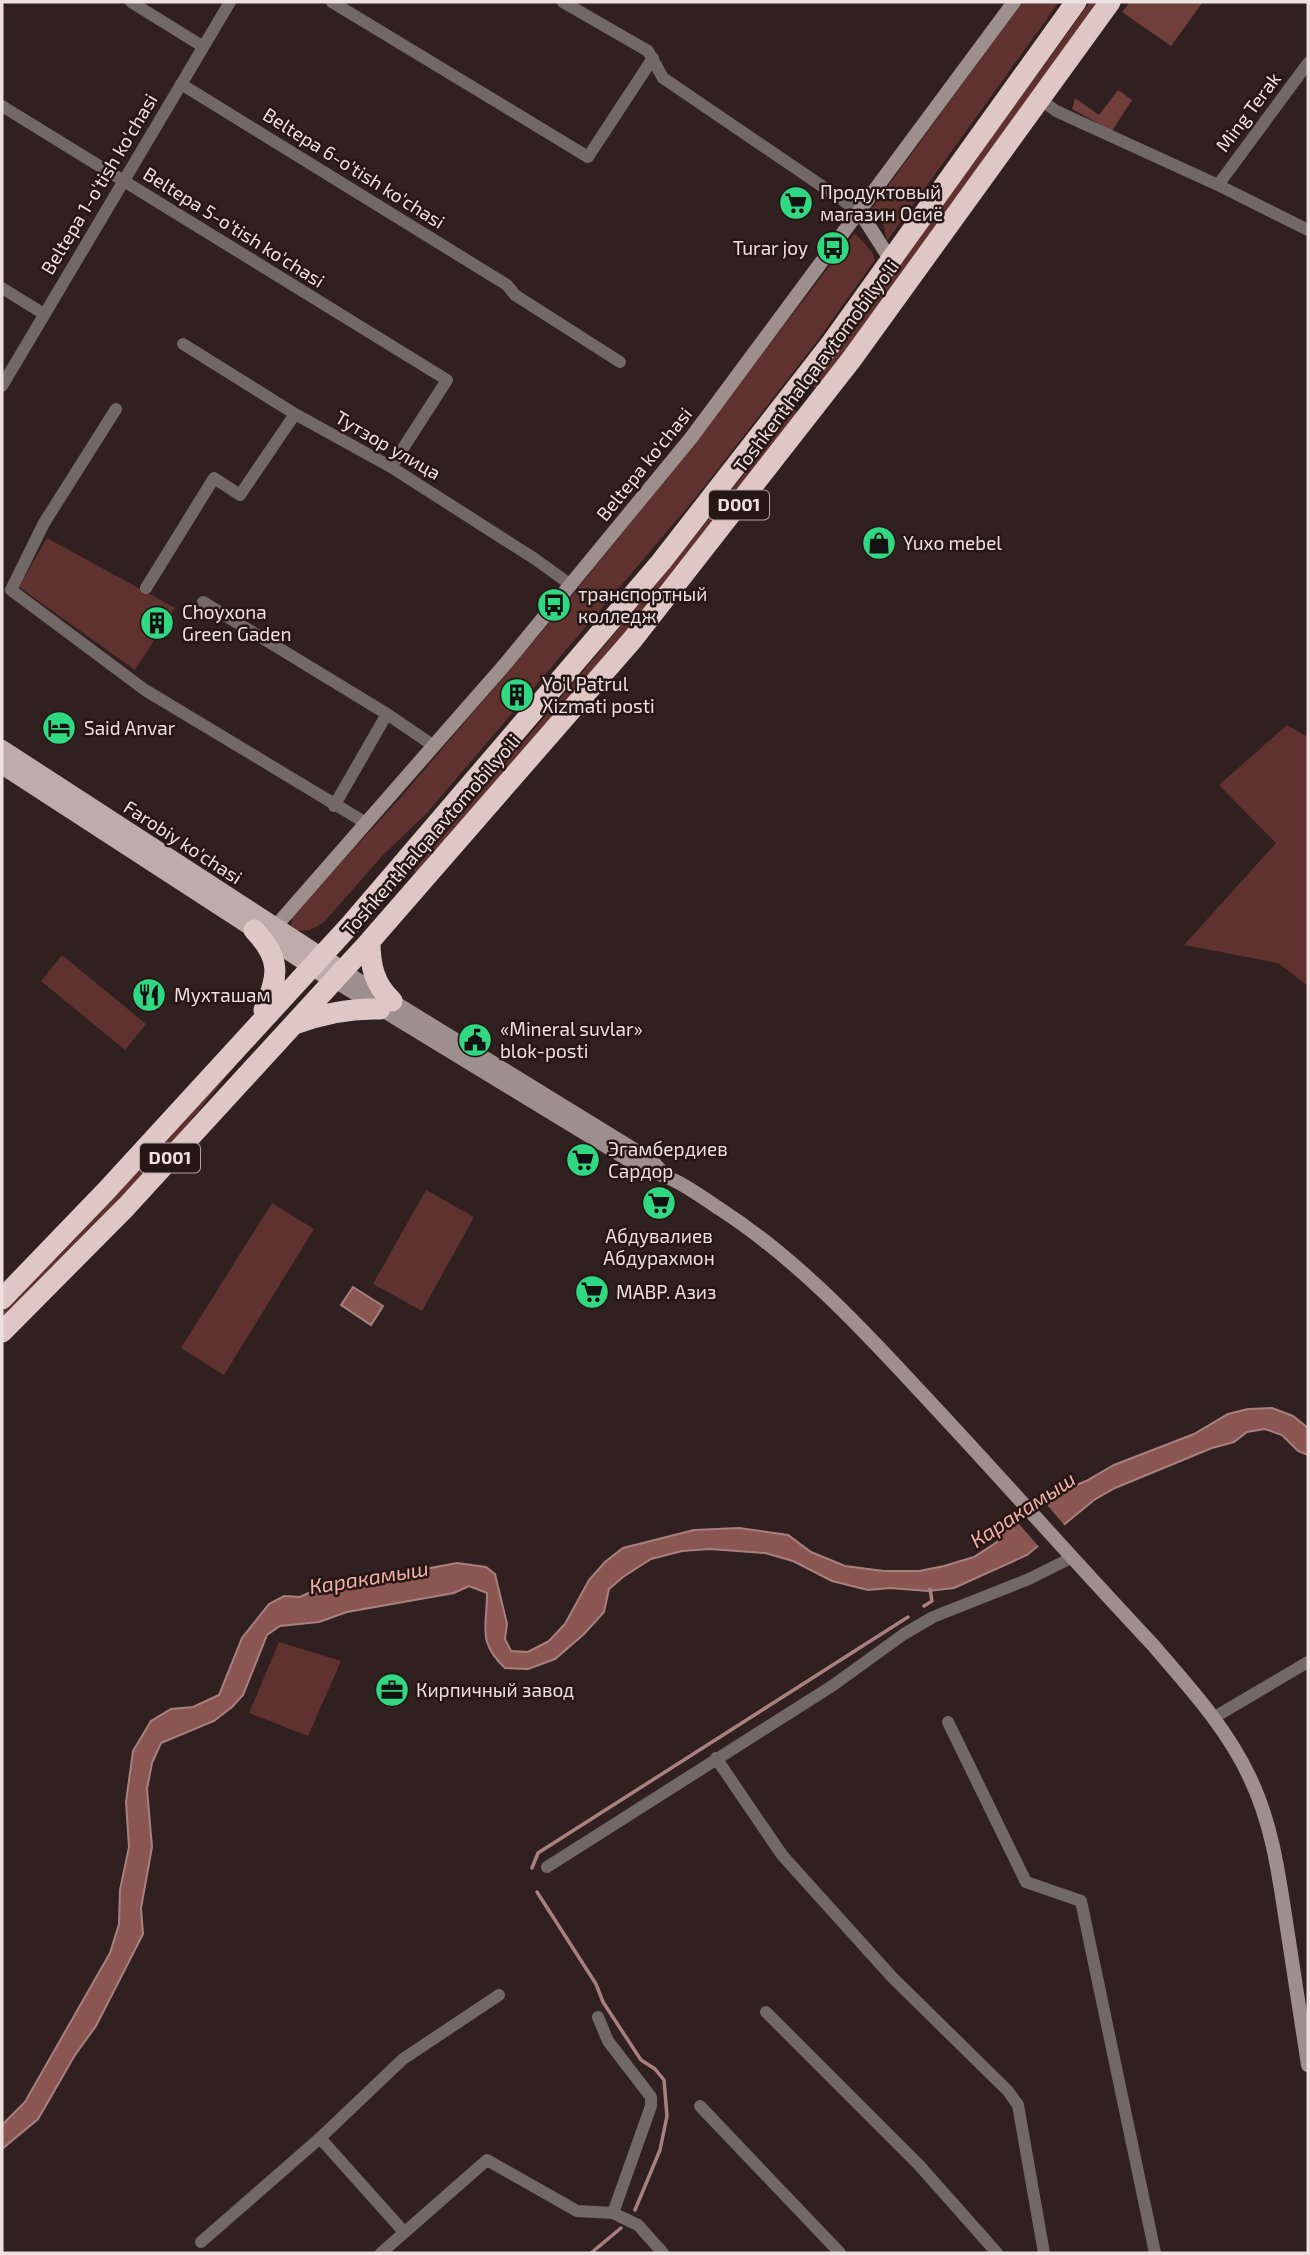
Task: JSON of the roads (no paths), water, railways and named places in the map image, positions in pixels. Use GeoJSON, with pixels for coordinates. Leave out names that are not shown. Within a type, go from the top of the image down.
{"type":"FeatureCollection","features":[{"type":"Feature","properties":{"kind":"highway","name":"Toshkent halqa avtomobil yo'li"},"geometry":{"type":"LineString","coordinates":[[2,1299],[89,1210],[351,924],[601,635],[798,386],[1076,2]]}},
{"type":"Feature","properties":{"kind":"highway","name":"Toshkent halqa avtomobil yo'li"},"geometry":{"type":"LineString","coordinates":[[2,1332],[125,1207],[370,941],[633,639],[819,401],[1110,2]]}},
{"type":"Feature","properties":{"kind":"highway"},"geometry":{"type":"LineString","coordinates":[[798,386],[804,401],[819,401]]}},
{"type":"Feature","properties":{"kind":"highway"},"geometry":{"type":"LineString","coordinates":[[258,1023],[273,987],[275,964],[264,928]]}},
{"type":"Feature","properties":{"kind":"highway"},"geometry":{"type":"LineString","coordinates":[[290,1026],[336,1010],[386,1005],[374,977],[370,941]]}},
{"type":"Feature","properties":{"kind":"main road","name":"Beltepa ko'chasi"},"geometry":{"type":"LineString","coordinates":[[264,928],[366,823],[435,746],[691,438],[1014,2]]}},
{"type":"Feature","properties":{"kind":"main road"},"geometry":{"type":"LineString","coordinates":[[860,212],[890,259]]}},
{"type":"Feature","properties":{"kind":"main road","name":"Farobiy ko'chasi"},"geometry":{"type":"LineString","coordinates":[[2,749],[264,928]]}},
{"type":"Feature","properties":{"kind":"main road","name":"Farobiy ko'chasi"},"geometry":{"type":"LineString","coordinates":[[2,765],[337,975]]}},
{"type":"Feature","properties":{"kind":"main road"},"geometry":{"type":"LineString","coordinates":[[337,975],[645,1170],[664,1174],[734,1218],[790,1261],[864,1331],[1153,1646],[1213,1718],[1247,1771],[1268,1824],[1308,2065]]}},
{"type":"Feature","properties":{"kind":"street"},"geometry":{"type":"LineString","coordinates":[[131,2],[202,46]]}},
{"type":"Feature","properties":{"kind":"street","name":"Beltepa 1-o'tish ko'chasi"},"geometry":{"type":"LineString","coordinates":[[2,386],[230,2]]}},
{"type":"Feature","properties":{"kind":"street"},"geometry":{"type":"LineString","coordinates":[[332,2],[588,157],[653,58]]}},
{"type":"Feature","properties":{"kind":"street"},"geometry":{"type":"LineString","coordinates":[[563,2],[634,41],[653,58],[658,70],[669,82],[860,212]]}},
{"type":"Feature","properties":{"kind":"street","name":"Ming Terak"},"geometry":{"type":"LineString","coordinates":[[1218,185],[1308,63]]}},
{"type":"Feature","properties":{"kind":"street","name":"Beltepa 6-o'tish ko'chasi"},"geometry":{"type":"LineString","coordinates":[[181,84],[507,285],[515,295],[620,362]]}},
{"type":"Feature","properties":{"kind":"street"},"geometry":{"type":"LineString","coordinates":[[1040,99],[1067,117],[1218,185],[1308,230]]}},
{"type":"Feature","properties":{"kind":"street","name":"Beltepa 5-o'tish ko'chasi"},"geometry":{"type":"LineString","coordinates":[[2,107],[447,380],[391,467]]}},
{"type":"Feature","properties":{"kind":"street"},"geometry":{"type":"LineString","coordinates":[[2,288],[44,314]]}},
{"type":"Feature","properties":{"kind":"street","name":"Тутзор улица"},"geometry":{"type":"LineString","coordinates":[[183,344],[295,414],[391,467],[571,585]]}},
{"type":"Feature","properties":{"kind":"street"},"geometry":{"type":"LineString","coordinates":[[116,409],[44,523],[11,590],[145,690],[366,823]]}},
{"type":"Feature","properties":{"kind":"street"},"geometry":{"type":"LineString","coordinates":[[146,588],[215,478],[240,495],[295,414]]}},
{"type":"Feature","properties":{"kind":"street"},"geometry":{"type":"LineString","coordinates":[[203,602],[435,746]]}},
{"type":"Feature","properties":{"kind":"street"},"geometry":{"type":"LineString","coordinates":[[334,806],[387,714]]}},
{"type":"Feature","properties":{"kind":"street"},"geometry":{"type":"LineString","coordinates":[[547,1867],[832,1686],[904,1634],[933,1617],[1030,1579],[1071,1558]]}},
{"type":"Feature","properties":{"kind":"street"},"geometry":{"type":"LineString","coordinates":[[1213,1718],[1308,1662]]}},
{"type":"Feature","properties":{"kind":"street"},"geometry":{"type":"LineString","coordinates":[[948,1722],[1026,1882],[1081,1901],[1155,2253]]}},
{"type":"Feature","properties":{"kind":"street"},"geometry":{"type":"LineString","coordinates":[[716,1758],[782,1855],[892,1977],[1018,2105],[1044,2253]]}},
{"type":"Feature","properties":{"kind":"street"},"geometry":{"type":"LineString","coordinates":[[201,2242],[320,2138],[403,2059],[499,1995]]}},
{"type":"Feature","properties":{"kind":"street"},"geometry":{"type":"LineString","coordinates":[[766,2012],[919,2165],[997,2253]]}},
{"type":"Feature","properties":{"kind":"street"},"geometry":{"type":"LineString","coordinates":[[598,2017],[608,2041],[651,2097],[652,2106],[613,2213]]}},
{"type":"Feature","properties":{"kind":"street"},"geometry":{"type":"LineString","coordinates":[[700,2106],[840,2253]]}},
{"type":"Feature","properties":{"kind":"street"},"geometry":{"type":"LineString","coordinates":[[320,2138],[404,2232]]}},
{"type":"Feature","properties":{"kind":"street"},"geometry":{"type":"LineString","coordinates":[[381,2253],[487,2160],[577,2211],[613,2213],[638,2225],[663,2253]]}},
{"type":"Feature","properties":{"kind":"waterway"},"geometry":{"type":"LineString","coordinates":[[924,1606],[932,1601],[930,1589]]}},
{"type":"Feature","properties":{"kind":"waterway"},"geometry":{"type":"LineString","coordinates":[[532,1868],[538,1853],[908,1617]]}},
{"type":"Feature","properties":{"kind":"waterway"},"geometry":{"type":"LineString","coordinates":[[537,1892],[641,2060],[655,2069],[664,2080],[667,2116],[660,2150],[635,2210]]}},
{"type":"Feature","properties":{"kind":"waterway"},"geometry":{"type":"LineString","coordinates":[[591,2253],[621,2228]]}},
{"type":"Feature","properties":{"kind":"place","name":"Продуктовый магазин Осиё"},"geometry":{"type":"Point","coordinates":[796,203]}},
{"type":"Feature","properties":{"kind":"place","name":"Turar joy"},"geometry":{"type":"Point","coordinates":[833,248]}},
{"type":"Feature","properties":{"kind":"place","name":"Yuxo mebel"},"geometry":{"type":"Point","coordinates":[879,543]}},
{"type":"Feature","properties":{"kind":"place","name":"транспортный колледж"},"geometry":{"type":"Point","coordinates":[554,605]}},
{"type":"Feature","properties":{"kind":"place","name":"Choyxona Green Gaden"},"geometry":{"type":"Point","coordinates":[157,623]}},
{"type":"Feature","properties":{"kind":"place","name":"Yo'l Patrul Xizmati posti"},"geometry":{"type":"Point","coordinates":[517,695]}},
{"type":"Feature","properties":{"kind":"place","name":"Said Anvar"},"geometry":{"type":"Point","coordinates":[59,728]}},
{"type":"Feature","properties":{"kind":"place","name":"Мухташам"},"geometry":{"type":"Point","coordinates":[149,995]}},
{"type":"Feature","properties":{"kind":"place","name":"«Mineral suvlar» blok-posti"},"geometry":{"type":"Point","coordinates":[475,1040]}},
{"type":"Feature","properties":{"kind":"place","name":"Эгамбердиев Сардор"},"geometry":{"type":"Point","coordinates":[583,1160]}},
{"type":"Feature","properties":{"kind":"place","name":"Абдувалиев Абдурахмон"},"geometry":{"type":"Point","coordinates":[659,1203]}},
{"type":"Feature","properties":{"kind":"place","name":"МАВР. Азиз"},"geometry":{"type":"Point","coordinates":[592,1292]}},
{"type":"Feature","properties":{"kind":"place","name":"Кирпичный завод"},"geometry":{"type":"Point","coordinates":[392,1690]}},
{"type":"Feature","properties":{"kind":"water label","name":"Каракамыш"},"geometry":{"type":"Point","coordinates":[1023,1510]}},
{"type":"Feature","properties":{"kind":"water label","name":"Каракамыш"},"geometry":{"type":"Point","coordinates":[369,1578]}}]}
